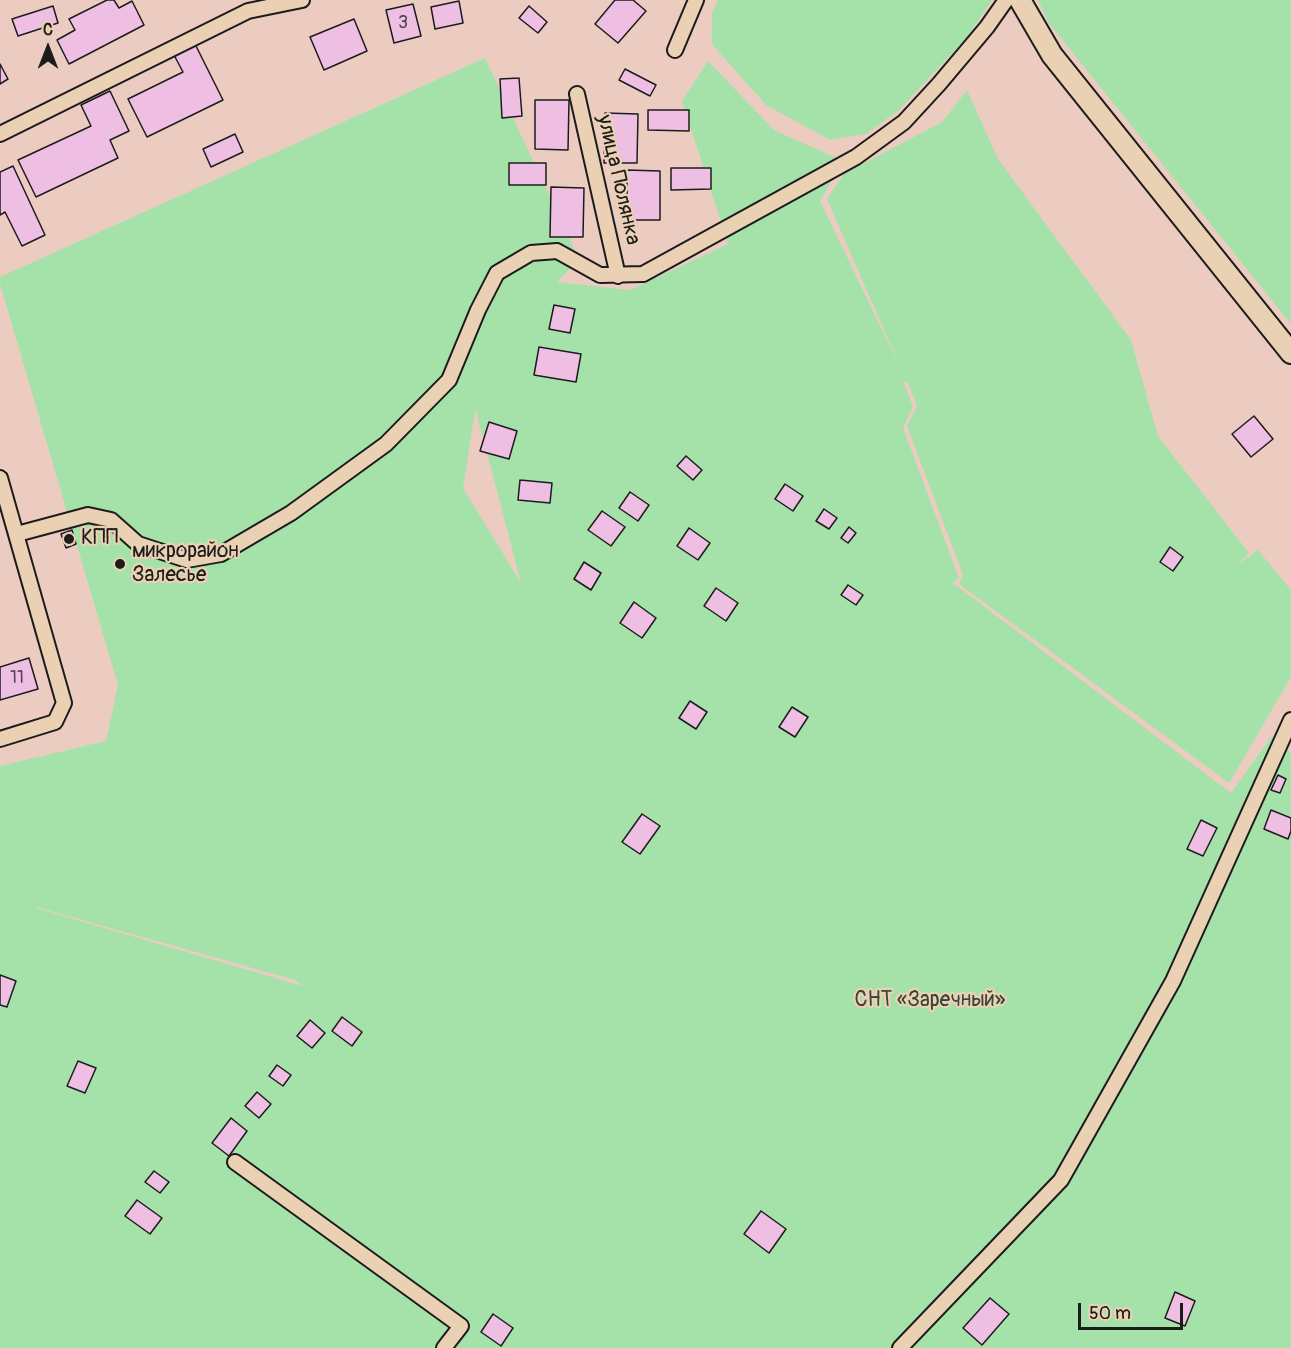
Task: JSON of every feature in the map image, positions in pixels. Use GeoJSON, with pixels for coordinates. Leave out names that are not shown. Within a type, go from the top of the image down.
{"type":"FeatureCollection","features":[{"type":"Feature","properties":{"kind":"street"},"geometry":{"type":"LineString","coordinates":[[0,134],[246,5],[302,0]]}},
{"type":"Feature","properties":{"kind":"street"},"geometry":{"type":"LineString","coordinates":[[675,50],[696,0]]}},
{"type":"Feature","properties":{"kind":"street"},"geometry":{"type":"LineString","coordinates":[[17,534],[88,515],[111,520],[138,544],[187,560],[221,554],[291,513],[386,444],[449,380],[478,310],[497,273],[531,253],[556,251],[600,275],[643,274],[856,157],[904,122],[987,27],[1006,0]]}},
{"type":"Feature","properties":{"kind":"street"},"geometry":{"type":"LineString","coordinates":[[1020,0],[1052,55],[1291,353]]}},
{"type":"Feature","properties":{"kind":"street","name":"улица Полянка"},"geometry":{"type":"LineString","coordinates":[[577,94],[618,276]]}},
{"type":"Feature","properties":{"kind":"street"},"geometry":{"type":"LineString","coordinates":[[0,478],[64,702],[55,722],[0,739]]}},
{"type":"Feature","properties":{"kind":"street"},"geometry":{"type":"LineString","coordinates":[[900,1348],[1061,1180],[1173,981],[1291,720]]}},
{"type":"Feature","properties":{"kind":"street"},"geometry":{"type":"LineString","coordinates":[[235,1162],[461,1326],[444,1348]]}},
{"type":"Feature","properties":{"kind":"green space"},"geometry":{"type":"Polygon","coordinates":[[[718,0],[992,0],[968,36],[899,110],[866,134],[830,140],[766,105],[712,44],[712,13],[718,0]]]}},
{"type":"Feature","properties":{"kind":"green space"},"geometry":{"type":"Polygon","coordinates":[[[1038,0],[1291,0],[1291,324],[1048,22],[1038,0]]]}},
{"type":"Feature","properties":{"kind":"green space","name":"СНТ «Заречный»"},"geometry":{"type":"Polygon","coordinates":[[[485,58],[579,259],[557,282],[630,290],[728,244],[682,101],[708,61],[774,130],[843,161],[820,201],[901,369],[827,199],[844,174],[942,122],[967,90],[998,159],[1131,340],[1158,436],[1249,553],[1237,565],[1258,550],[1291,590],[1291,677],[1229,783],[959,584],[963,575],[907,426],[917,406],[907,381],[904,383],[913,407],[903,428],[959,578],[953,583],[1231,793],[1272,736],[1291,753],[1291,1348],[0,1348],[0,766],[106,741],[118,685],[0,284],[0,277],[485,58]],[[476,411],[463,488],[521,583],[476,411]],[[36,908],[303,986],[295,980],[36,908]]]}},
{"type":"Feature","properties":{"kind":"building"},"geometry":{"type":"Polygon","coordinates":[[[107,0],[114,0],[119,8],[132,1],[144,25],[69,64],[57,40],[75,30],[69,19],[107,0]]]}},
{"type":"Feature","properties":{"kind":"building"},"geometry":{"type":"Polygon","coordinates":[[[615,0],[633,0],[646,11],[618,43],[595,24],[615,0]]]}},
{"type":"Feature","properties":{"kind":"building"},"geometry":{"type":"Polygon","coordinates":[[[459,1],[463,23],[435,29],[431,7],[459,1]]]}},
{"type":"Feature","properties":{"kind":"building"},"geometry":{"type":"Polygon","coordinates":[[[413,4],[421,36],[394,43],[386,10],[413,4]]]}},
{"type":"Feature","properties":{"kind":"building"},"geometry":{"type":"Polygon","coordinates":[[[53,6],[58,23],[18,36],[12,19],[53,6]]]}},
{"type":"Feature","properties":{"kind":"building"},"geometry":{"type":"Polygon","coordinates":[[[529,6],[547,22],[538,33],[519,18],[529,6]]]}},
{"type":"Feature","properties":{"kind":"building"},"geometry":{"type":"Polygon","coordinates":[[[354,19],[367,51],[324,70],[310,37],[354,19]]]}},
{"type":"Feature","properties":{"kind":"building"},"geometry":{"type":"Polygon","coordinates":[[[195,44],[223,100],[147,137],[128,99],[183,72],[174,55],[195,44]]]}},
{"type":"Feature","properties":{"kind":"building"},"geometry":{"type":"Polygon","coordinates":[[[0,64],[8,79],[0,84],[0,64]]]}},
{"type":"Feature","properties":{"kind":"building"},"geometry":{"type":"Polygon","coordinates":[[[625,69],[656,85],[650,96],[619,80],[625,69]]]}},
{"type":"Feature","properties":{"kind":"building"},"geometry":{"type":"Polygon","coordinates":[[[519,78],[522,116],[502,118],[500,79],[519,78]]]}},
{"type":"Feature","properties":{"kind":"building"},"geometry":{"type":"Polygon","coordinates":[[[110,91],[129,131],[110,140],[118,158],[36,197],[18,160],[91,126],[81,105],[110,91]]]}},
{"type":"Feature","properties":{"kind":"building"},"geometry":{"type":"Polygon","coordinates":[[[535,100],[569,100],[568,150],[535,149],[535,100]]]}},
{"type":"Feature","properties":{"kind":"building"},"geometry":{"type":"Polygon","coordinates":[[[648,110],[689,110],[689,131],[648,130],[648,110]]]}},
{"type":"Feature","properties":{"kind":"building"},"geometry":{"type":"Polygon","coordinates":[[[605,113],[638,114],[637,163],[604,163],[605,113]]]}},
{"type":"Feature","properties":{"kind":"building"},"geometry":{"type":"Polygon","coordinates":[[[235,134],[243,152],[211,167],[203,149],[235,134]]]}},
{"type":"Feature","properties":{"kind":"building"},"geometry":{"type":"Polygon","coordinates":[[[509,163],[546,163],[546,185],[509,185],[509,163]]]}},
{"type":"Feature","properties":{"kind":"building"},"geometry":{"type":"Polygon","coordinates":[[[13,166],[45,235],[22,246],[5,212],[0,215],[0,172],[13,166]]]}},
{"type":"Feature","properties":{"kind":"building"},"geometry":{"type":"Polygon","coordinates":[[[671,168],[711,168],[711,189],[671,190],[671,168]]]}},
{"type":"Feature","properties":{"kind":"building"},"geometry":{"type":"Polygon","coordinates":[[[627,170],[660,171],[660,220],[627,220],[627,170]]]}},
{"type":"Feature","properties":{"kind":"building"},"geometry":{"type":"Polygon","coordinates":[[[551,187],[584,188],[583,237],[550,237],[551,187]]]}},
{"type":"Feature","properties":{"kind":"building"},"geometry":{"type":"Polygon","coordinates":[[[554,305],[575,309],[570,333],[549,329],[554,305]]]}},
{"type":"Feature","properties":{"kind":"building"},"geometry":{"type":"Polygon","coordinates":[[[539,347],[581,354],[576,382],[534,375],[539,347]]]}},
{"type":"Feature","properties":{"kind":"building"},"geometry":{"type":"Polygon","coordinates":[[[1254,416],[1273,439],[1251,457],[1232,434],[1254,416]]]}},
{"type":"Feature","properties":{"kind":"building"},"geometry":{"type":"Polygon","coordinates":[[[489,422],[517,431],[509,459],[480,451],[489,422]]]}},
{"type":"Feature","properties":{"kind":"building"},"geometry":{"type":"Polygon","coordinates":[[[686,456],[702,470],[693,480],[677,466],[686,456]]]}},
{"type":"Feature","properties":{"kind":"building"},"geometry":{"type":"Polygon","coordinates":[[[520,480],[552,483],[550,503],[518,500],[520,480]]]}},
{"type":"Feature","properties":{"kind":"building"},"geometry":{"type":"Polygon","coordinates":[[[785,484],[803,496],[793,511],[775,499],[785,484]]]}},
{"type":"Feature","properties":{"kind":"building"},"geometry":{"type":"Polygon","coordinates":[[[630,492],[649,505],[638,521],[619,508],[630,492]]]}},
{"type":"Feature","properties":{"kind":"building"},"geometry":{"type":"Polygon","coordinates":[[[824,509],[837,518],[829,529],[816,521],[824,509]]]}},
{"type":"Feature","properties":{"kind":"building"},"geometry":{"type":"Polygon","coordinates":[[[602,511],[625,527],[611,546],[588,530],[602,511]]]}},
{"type":"Feature","properties":{"kind":"building"},"geometry":{"type":"Polygon","coordinates":[[[849,527],[856,533],[848,543],[841,538],[849,527]]]}},
{"type":"Feature","properties":{"kind":"building"},"geometry":{"type":"Polygon","coordinates":[[[689,528],[710,543],[698,560],[677,546],[689,528]]]}},
{"type":"Feature","properties":{"kind":"building","name":"КПП"},"geometry":{"type":"Polygon","coordinates":[[[72,530],[76,544],[66,548],[61,534],[72,530]]]}},
{"type":"Feature","properties":{"kind":"building"},"geometry":{"type":"Polygon","coordinates":[[[1170,547],[1183,557],[1173,571],[1160,562],[1170,547]]]}},
{"type":"Feature","properties":{"kind":"building"},"geometry":{"type":"Polygon","coordinates":[[[584,562],[601,573],[591,590],[574,579],[584,562]]]}},
{"type":"Feature","properties":{"kind":"building"},"geometry":{"type":"Polygon","coordinates":[[[848,585],[863,595],[856,605],[841,595],[848,585]]]}},
{"type":"Feature","properties":{"kind":"building"},"geometry":{"type":"Polygon","coordinates":[[[716,588],[738,603],[726,621],[704,606],[716,588]]]}},
{"type":"Feature","properties":{"kind":"building"},"geometry":{"type":"Polygon","coordinates":[[[634,602],[656,618],[642,638],[620,623],[634,602]]]}},
{"type":"Feature","properties":{"kind":"building"},"geometry":{"type":"Polygon","coordinates":[[[29,658],[38,689],[0,700],[0,667],[29,658]]]}},
{"type":"Feature","properties":{"kind":"building"},"geometry":{"type":"Polygon","coordinates":[[[690,701],[707,712],[696,729],[679,718],[690,701]]]}},
{"type":"Feature","properties":{"kind":"building"},"geometry":{"type":"Polygon","coordinates":[[[792,707],[808,717],[795,737],[779,727],[792,707]]]}},
{"type":"Feature","properties":{"kind":"building"},"geometry":{"type":"Polygon","coordinates":[[[1278,775],[1286,779],[1280,793],[1271,790],[1278,775]]]}},
{"type":"Feature","properties":{"kind":"building"},"geometry":{"type":"Polygon","coordinates":[[[1271,810],[1291,818],[1291,831],[1288,839],[1264,829],[1271,810]]]}},
{"type":"Feature","properties":{"kind":"building"},"geometry":{"type":"Polygon","coordinates":[[[642,814],[660,826],[640,854],[622,842],[642,814]]]}},
{"type":"Feature","properties":{"kind":"building"},"geometry":{"type":"Polygon","coordinates":[[[1201,820],[1217,828],[1203,856],[1187,849],[1201,820]]]}},
{"type":"Feature","properties":{"kind":"building"},"geometry":{"type":"Polygon","coordinates":[[[0,975],[16,981],[7,1007],[0,1005],[0,975]]]}},
{"type":"Feature","properties":{"kind":"building"},"geometry":{"type":"Polygon","coordinates":[[[342,1017],[362,1032],[352,1046],[332,1031],[342,1017]]]}},
{"type":"Feature","properties":{"kind":"building"},"geometry":{"type":"Polygon","coordinates":[[[310,1020],[325,1033],[312,1048],[297,1036],[310,1020]]]}},
{"type":"Feature","properties":{"kind":"building"},"geometry":{"type":"Polygon","coordinates":[[[78,1061],[96,1068],[85,1093],[67,1086],[78,1061]]]}},
{"type":"Feature","properties":{"kind":"building"},"geometry":{"type":"Polygon","coordinates":[[[277,1065],[291,1075],[283,1086],[269,1076],[277,1065]]]}},
{"type":"Feature","properties":{"kind":"building"},"geometry":{"type":"Polygon","coordinates":[[[257,1092],[271,1104],[259,1118],[245,1106],[257,1092]]]}},
{"type":"Feature","properties":{"kind":"building"},"geometry":{"type":"Polygon","coordinates":[[[231,1118],[247,1131],[229,1156],[212,1143],[231,1118]]]}},
{"type":"Feature","properties":{"kind":"building"},"geometry":{"type":"Polygon","coordinates":[[[154,1171],[169,1182],[160,1193],[145,1182],[154,1171]]]}},
{"type":"Feature","properties":{"kind":"building"},"geometry":{"type":"Polygon","coordinates":[[[137,1200],[162,1218],[150,1234],[125,1216],[137,1200]]]}},
{"type":"Feature","properties":{"kind":"building"},"geometry":{"type":"Polygon","coordinates":[[[761,1211],[786,1229],[769,1253],[744,1234],[761,1211]]]}},
{"type":"Feature","properties":{"kind":"building"},"geometry":{"type":"Polygon","coordinates":[[[1175,1292],[1195,1301],[1185,1326],[1165,1318],[1175,1292]]]}},
{"type":"Feature","properties":{"kind":"building"},"geometry":{"type":"Polygon","coordinates":[[[990,1298],[1009,1314],[982,1345],[963,1328],[990,1298]]]}},
{"type":"Feature","properties":{"kind":"building"},"geometry":{"type":"Polygon","coordinates":[[[493,1314],[513,1328],[501,1346],[481,1332],[493,1314]]]}},
{"type":"Feature","properties":{"kind":"place","name":"КПП"},"geometry":{"type":"Point","coordinates":[69,539]}},
{"type":"Feature","properties":{"kind":"place","name":"микрорайон Залесье"},"geometry":{"type":"Point","coordinates":[120,564]}}]}
